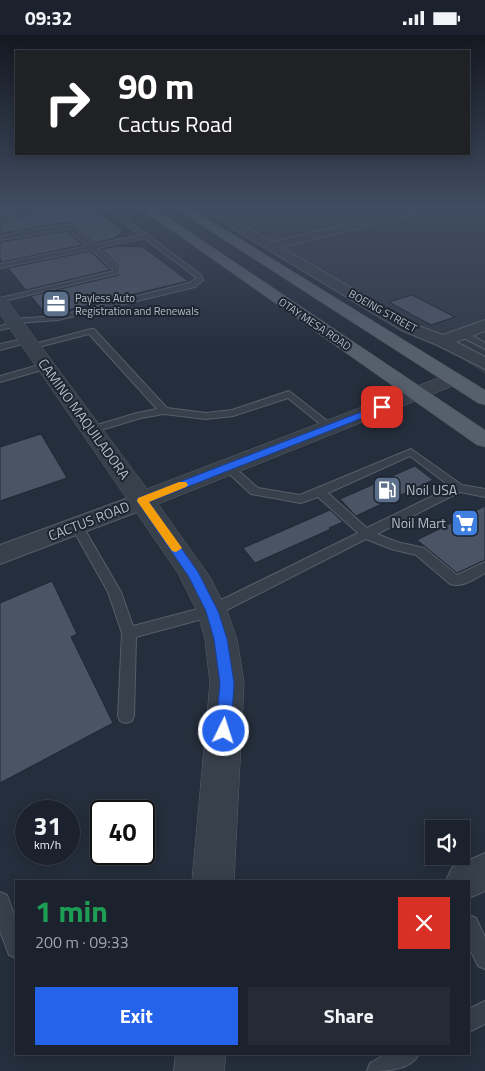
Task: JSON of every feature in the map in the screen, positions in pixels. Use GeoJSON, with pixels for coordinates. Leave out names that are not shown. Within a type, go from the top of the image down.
{"type":"FeatureCollection","features":[{"type":"Feature","properties":{"kind":"main road","name":"OTAY MESA ROAD"},"geometry":{"type":"LineString","coordinates":[[217,256],[485,440]]}},
{"type":"Feature","properties":{"kind":"main road","name":"OTAY MESA ROAD"},"geometry":{"type":"LineString","coordinates":[[258,256],[485,399]]}},
{"type":"Feature","properties":{"kind":"street","name":"BOEING STREET"},"geometry":{"type":"LineString","coordinates":[[287,256],[408,327],[443,341],[485,366]]}},
{"type":"Feature","properties":{"kind":"street","name":"CAMINO MAQUILADORA"},"geometry":{"type":"LineString","coordinates":[[4,312],[29,343],[192,571],[212,611],[221,639],[227,683],[213,880]]}},
{"type":"Feature","properties":{"kind":"street"},"geometry":{"type":"LineString","coordinates":[[443,341],[485,325]]}},
{"type":"Feature","properties":{"kind":"street","name":"CACTUS ROAD"},"geometry":{"type":"LineString","coordinates":[[0,555],[485,366]]}},
{"type":"Feature","properties":{"kind":"street"},"geometry":{"type":"LineString","coordinates":[[467,880],[485,872]]}},
{"type":"Feature","properties":{"kind":"street"},"geometry":{"type":"LineString","coordinates":[[199,1071],[201,1055]]}},
{"type":"Feature","properties":{"kind":"lane"},"geometry":{"type":"LineString","coordinates":[[0,267],[49,256]]}},
{"type":"Feature","properties":{"kind":"lane"},"geometry":{"type":"LineString","coordinates":[[4,312],[117,272],[117,269],[103,256]]}},
{"type":"Feature","properties":{"kind":"lane"},"geometry":{"type":"LineString","coordinates":[[4,312],[58,318],[192,285],[201,279],[172,256]]}},
{"type":"Feature","properties":{"kind":"lane"},"geometry":{"type":"LineString","coordinates":[[0,347],[91,331],[164,411]]}},
{"type":"Feature","properties":{"kind":"lane"},"geometry":{"type":"LineString","coordinates":[[463,334],[485,346]]}},
{"type":"Feature","properties":{"kind":"lane"},"geometry":{"type":"LineString","coordinates":[[0,379],[46,367]]}},
{"type":"Feature","properties":{"kind":"lane"},"geometry":{"type":"LineString","coordinates":[[91,430],[140,415],[164,411],[206,416],[233,413],[289,394],[330,427]]}},
{"type":"Feature","properties":{"kind":"lane"},"geometry":{"type":"LineString","coordinates":[[228,467],[255,491],[300,499],[411,452],[459,488],[485,493]]}},
{"type":"Feature","properties":{"kind":"lane"},"geometry":{"type":"LineString","coordinates":[[128,633],[212,611],[459,488]]}},
{"type":"Feature","properties":{"kind":"lane"},"geometry":{"type":"LineString","coordinates":[[320,492],[367,535],[395,546],[420,551],[456,580],[463,579],[485,567]]}},
{"type":"Feature","properties":{"kind":"lane"},"geometry":{"type":"LineString","coordinates":[[77,526],[114,592],[128,633],[126,716]]}},
{"type":"Feature","properties":{"kind":"lane"},"geometry":{"type":"LineString","coordinates":[[0,902],[15,945]]}},
{"type":"Feature","properties":{"kind":"lane"},"geometry":{"type":"LineString","coordinates":[[470,927],[485,959]]}},
{"type":"Feature","properties":{"kind":"lane"},"geometry":{"type":"LineString","coordinates":[[470,1020],[485,1012]]}},
{"type":"Feature","properties":{"kind":"lane"},"geometry":{"type":"LineString","coordinates":[[378,1071],[406,1055]]}},
{"type":"Feature","properties":{"kind":"shaded area"},"geometry":{"type":"Polygon","coordinates":[[[285,256],[485,256],[485,374],[450,351],[285,256]]]}},
{"type":"Feature","properties":{"kind":"building"},"geometry":{"type":"Polygon","coordinates":[[[0,256],[29,256],[2,262],[0,256]]]}},
{"type":"Feature","properties":{"kind":"building"},"geometry":{"type":"Polygon","coordinates":[[[64,256],[96,256],[110,270],[26,290],[8,268],[64,256]]]}},
{"type":"Feature","properties":{"kind":"building"},"geometry":{"type":"Polygon","coordinates":[[[109,256],[155,256],[188,281],[55,313],[44,312],[31,296],[119,275],[120,267],[109,256]]]}},
{"type":"Feature","properties":{"kind":"building"},"geometry":{"type":"Polygon","coordinates":[[[412,295],[455,317],[431,325],[389,302],[412,295]]]}},
{"type":"Feature","properties":{"kind":"building"},"geometry":{"type":"Polygon","coordinates":[[[41,434],[67,478],[0,501],[0,447],[41,434]]]}},
{"type":"Feature","properties":{"kind":"building","name":"Noil USA"},"geometry":{"type":"Polygon","coordinates":[[[415,466],[433,480],[356,516],[340,499],[415,466]]]}},
{"type":"Feature","properties":{"kind":"building"},"geometry":{"type":"Polygon","coordinates":[[[485,506],[485,560],[457,573],[417,540],[485,506]]]}},
{"type":"Feature","properties":{"kind":"building"},"geometry":{"type":"Polygon","coordinates":[[[330,510],[343,522],[255,563],[243,548],[330,510]]]}},
{"type":"Feature","properties":{"kind":"building"},"geometry":{"type":"Polygon","coordinates":[[[52,581],[77,634],[71,637],[113,723],[0,783],[0,603],[52,581]]]}},
{"type":"Feature","properties":{"kind":"slow traffic"},"geometry":{"type":"LineString","coordinates":[[176,548],[142,501],[183,485]]}},
{"type":"Feature","properties":{"kind":"place","name":"Payless Auto Registration and Renewals"},"geometry":{"type":"Point","coordinates":[56,304]}},
{"type":"Feature","properties":{"kind":"place","name":"Noil USA"},"geometry":{"type":"Point","coordinates":[387,490]}},
{"type":"Feature","properties":{"kind":"place","name":"Noil Mart"},"geometry":{"type":"Point","coordinates":[465,523]}},
{"type":"Feature","properties":{"kind":"route"},"geometry":{"type":"LineString","coordinates":[[224,731],[227,683],[221,639],[212,611],[188,565],[142,501],[382,407]]}}]}
